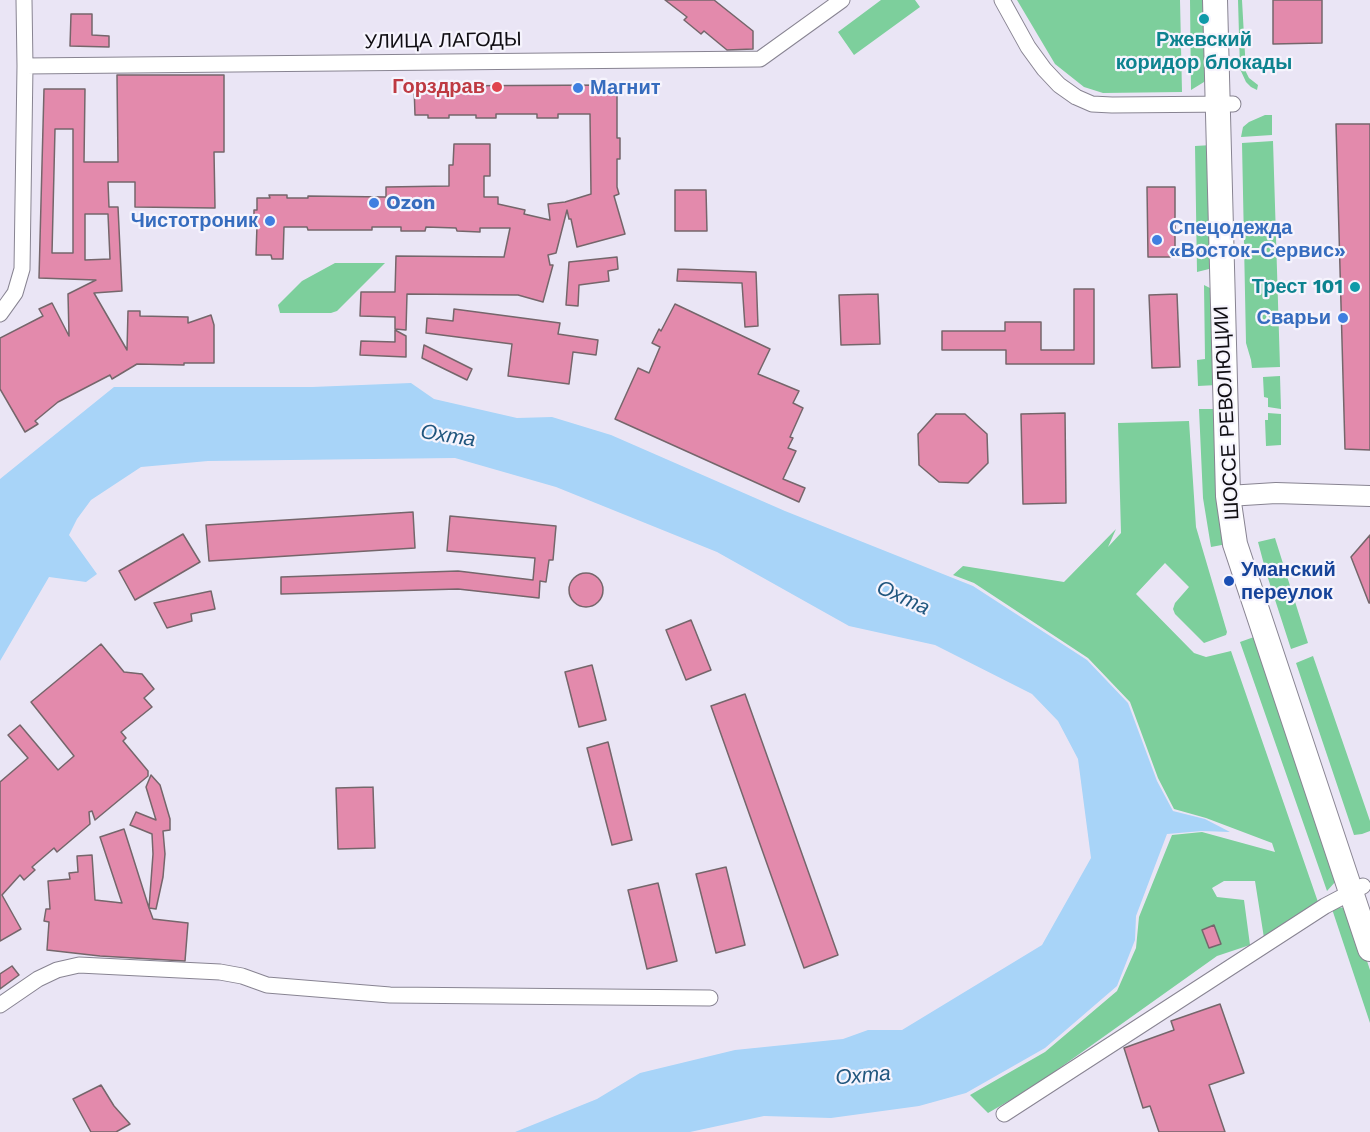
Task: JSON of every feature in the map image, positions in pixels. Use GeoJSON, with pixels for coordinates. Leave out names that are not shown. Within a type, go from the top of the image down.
{"type":"FeatureCollection","features":[{"type":"Feature","properties":{"kind":"main road","name":"ШОССЕ РЕВОЛЮЦИИ"},"geometry":{"type":"LineString","coordinates":[[1215,0],[1226,104]]}},
{"type":"Feature","properties":{"kind":"main road","name":"ШОССЕ РЕВОЛЮЦИИ"},"geometry":{"type":"LineString","coordinates":[[1230,0],[1226,104],[1235,544],[1361,894],[1370,949]]}},
{"type":"Feature","properties":{"kind":"street"},"geometry":{"type":"LineString","coordinates":[[0,314],[15,293],[22,269],[24,0]]}},
{"type":"Feature","properties":{"kind":"street","name":"УЛИЦА ЛАГОДЫ"},"geometry":{"type":"LineString","coordinates":[[25,66],[760,59],[842,0]]}},
{"type":"Feature","properties":{"kind":"street"},"geometry":{"type":"LineString","coordinates":[[1002,0],[1028,47],[1044,69],[1059,85],[1076,97],[1092,104],[1112,105],[1226,104]]}},
{"type":"Feature","properties":{"kind":"street"},"geometry":{"type":"LineString","coordinates":[[1234,495],[1287,493],[1370,496]]}},
{"type":"Feature","properties":{"kind":"street"},"geometry":{"type":"LineString","coordinates":[[1004,1114],[1325,906],[1361,894]]}},
{"type":"Feature","properties":{"kind":"street"},"geometry":{"type":"LineString","coordinates":[[0,1005],[38,979],[57,970],[79,965],[220,972],[242,976],[267,986],[390,995],[710,998]]}},
{"type":"Feature","properties":{"kind":"green space"},"geometry":{"type":"Polygon","coordinates":[[[881,0],[915,0],[920,7],[854,55],[838,32],[881,0]]]}},
{"type":"Feature","properties":{"kind":"green space"},"geometry":{"type":"Polygon","coordinates":[[[1017,0],[1180,0],[1182,92],[1103,93],[1084,87],[1055,64],[1017,0]]]}},
{"type":"Feature","properties":{"kind":"green space"},"geometry":{"type":"Polygon","coordinates":[[[1190,0],[1209,0],[1208,76],[1204,82],[1191,90],[1190,0]]]}},
{"type":"Feature","properties":{"kind":"green space"},"geometry":{"type":"Polygon","coordinates":[[[1238,0],[1242,0],[1246,72],[1249,78],[1258,85],[1257,90],[1246,82],[1240,69],[1238,0]]]}},
{"type":"Feature","properties":{"kind":"green space"},"geometry":{"type":"Polygon","coordinates":[[[1265,115],[1272,115],[1272,135],[1241,137],[1243,127],[1265,115]]]}},
{"type":"Feature","properties":{"kind":"green space"},"geometry":{"type":"Polygon","coordinates":[[[1273,141],[1280,367],[1252,368],[1246,343],[1242,143],[1273,141]]]}},
{"type":"Feature","properties":{"kind":"green space"},"geometry":{"type":"Polygon","coordinates":[[[1212,145],[1213,263],[1209,269],[1197,272],[1195,146],[1212,145]]]}},
{"type":"Feature","properties":{"kind":"green space"},"geometry":{"type":"Polygon","coordinates":[[[335,263],[385,263],[337,311],[280,313],[278,305],[302,281],[335,263]]]}},
{"type":"Feature","properties":{"kind":"green space"},"geometry":{"type":"Polygon","coordinates":[[[1204,285],[1214,290],[1217,385],[1198,386],[1197,360],[1205,359],[1204,285]]]}},
{"type":"Feature","properties":{"kind":"green space"},"geometry":{"type":"Polygon","coordinates":[[[1280,376],[1281,409],[1268,407],[1268,398],[1264,397],[1263,377],[1280,376]]]}},
{"type":"Feature","properties":{"kind":"green space"},"geometry":{"type":"Polygon","coordinates":[[[1199,409],[1218,409],[1227,544],[1211,547],[1203,498],[1199,409]]]}},
{"type":"Feature","properties":{"kind":"green space"},"geometry":{"type":"Polygon","coordinates":[[[1268,413],[1281,414],[1281,445],[1266,446],[1265,420],[1268,420],[1268,413]]]}},
{"type":"Feature","properties":{"kind":"green space"},"geometry":{"type":"Polygon","coordinates":[[[1189,421],[1196,527],[1226,635],[1204,643],[1175,614],[1173,609],[1175,603],[1189,587],[1165,563],[1136,594],[1194,653],[1206,657],[1231,651],[1318,902],[1264,938],[1255,881],[1224,881],[1212,888],[1217,897],[1244,900],[1250,945],[1217,956],[1033,1087],[988,1113],[970,1095],[1045,1052],[1117,991],[1136,948],[1139,917],[1172,835],[1202,832],[1275,852],[1272,843],[1206,818],[1174,809],[1158,778],[1130,702],[1088,658],[974,583],[953,575],[963,566],[1064,582],[1116,529],[1108,547],[1121,533],[1118,423],[1189,421]]]}},
{"type":"Feature","properties":{"kind":"green space"},"geometry":{"type":"Polygon","coordinates":[[[1275,538],[1308,643],[1291,649],[1258,542],[1275,538]]]}},
{"type":"Feature","properties":{"kind":"green space"},"geometry":{"type":"Polygon","coordinates":[[[1254,637],[1336,881],[1327,891],[1240,642],[1254,637]]]}},
{"type":"Feature","properties":{"kind":"green space"},"geometry":{"type":"Polygon","coordinates":[[[1313,656],[1370,821],[1370,831],[1362,834],[1354,835],[1296,663],[1313,656]]]}},
{"type":"Feature","properties":{"kind":"green space"},"geometry":{"type":"Polygon","coordinates":[[[1331,906],[1345,908],[1353,919],[1370,970],[1370,1023],[1331,906]]]}},
{"type":"Feature","properties":{"kind":"water","name":"Охта"},"geometry":{"type":"Polygon","coordinates":[[[411,383],[434,399],[517,418],[552,417],[611,435],[785,511],[973,586],[1087,660],[1128,703],[1157,781],[1173,811],[1205,819],[1230,832],[1202,831],[1167,834],[1136,916],[1135,940],[1117,986],[1045,1048],[966,1093],[919,1106],[831,1118],[764,1116],[690,1132],[515,1132],[597,1099],[640,1073],[735,1050],[843,1039],[868,1030],[902,1030],[1042,945],[1091,858],[1078,759],[1058,721],[1032,694],[935,645],[849,626],[717,552],[556,487],[455,458],[208,461],[141,467],[91,500],[69,535],[97,574],[86,582],[49,577],[0,661],[0,479],[114,387],[312,387],[411,383]]]}},
{"type":"Feature","properties":{"kind":"building"},"geometry":{"type":"Polygon","coordinates":[[[665,0],[714,0],[753,31],[753,49],[727,50],[704,31],[701,34],[684,20],[687,17],[665,0]]]}},
{"type":"Feature","properties":{"kind":"building"},"geometry":{"type":"Polygon","coordinates":[[[1273,0],[1322,0],[1322,43],[1273,44],[1273,0]]]}},
{"type":"Feature","properties":{"kind":"building"},"geometry":{"type":"Polygon","coordinates":[[[71,14],[92,14],[92,35],[109,36],[109,47],[70,46],[71,14]]]}},
{"type":"Feature","properties":{"kind":"building"},"geometry":{"type":"Polygon","coordinates":[[[117,75],[224,75],[224,152],[214,152],[215,208],[135,207],[135,182],[108,182],[109,207],[118,207],[122,291],[94,293],[127,350],[128,311],[140,311],[140,316],[188,317],[188,323],[211,315],[214,325],[214,363],[137,364],[112,379],[110,375],[58,402],[35,421],[38,424],[25,432],[0,389],[0,338],[43,316],[39,309],[52,303],[69,336],[68,294],[96,280],[39,278],[44,89],[85,89],[84,162],[118,162],[117,75]],[[55,129],[52,253],[73,253],[73,129],[55,129]],[[85,214],[85,260],[110,259],[108,214],[85,214]]]}},
{"type":"Feature","properties":{"kind":"building"},"geometry":{"type":"Polygon","coordinates":[[[617,85],[617,138],[620,138],[620,159],[617,159],[619,194],[614,196],[625,234],[577,247],[567,210],[556,253],[548,255],[550,265],[553,265],[543,302],[518,295],[407,294],[406,330],[395,329],[395,317],[360,316],[361,292],[395,292],[396,256],[504,257],[510,228],[480,228],[480,232],[426,227],[425,231],[401,231],[401,227],[372,227],[372,230],[308,230],[307,227],[284,227],[283,259],[272,259],[271,255],[256,255],[257,225],[254,225],[254,210],[257,210],[257,198],[270,198],[269,195],[287,195],[287,198],[386,197],[386,187],[449,186],[449,165],[453,165],[454,144],[490,144],[490,176],[484,176],[484,197],[498,197],[498,204],[525,210],[524,214],[550,220],[548,204],[565,202],[591,194],[590,114],[558,114],[558,118],[537,118],[537,114],[496,114],[496,118],[449,115],[449,118],[428,118],[428,115],[415,115],[414,86],[617,85]]]}},
{"type":"Feature","properties":{"kind":"building","name":"Трест 101"},"geometry":{"type":"Polygon","coordinates":[[[1336,124],[1370,124],[1370,450],[1345,449],[1336,124]]]}},
{"type":"Feature","properties":{"kind":"building"},"geometry":{"type":"Polygon","coordinates":[[[1147,187],[1175,187],[1175,257],[1148,257],[1147,187]]]}},
{"type":"Feature","properties":{"kind":"building"},"geometry":{"type":"Polygon","coordinates":[[[675,190],[706,190],[707,231],[675,231],[675,190]]]}},
{"type":"Feature","properties":{"kind":"building"},"geometry":{"type":"Polygon","coordinates":[[[617,257],[618,269],[608,271],[609,281],[579,285],[578,306],[566,305],[569,262],[617,257]]]}},
{"type":"Feature","properties":{"kind":"building"},"geometry":{"type":"Polygon","coordinates":[[[678,269],[756,272],[758,326],[745,327],[742,283],[677,281],[678,269]]]}},
{"type":"Feature","properties":{"kind":"building"},"geometry":{"type":"Polygon","coordinates":[[[1074,289],[1094,289],[1094,364],[1006,364],[1006,350],[942,350],[942,331],[1005,331],[1005,322],[1041,322],[1041,350],[1074,350],[1074,289]]]}},
{"type":"Feature","properties":{"kind":"building"},"geometry":{"type":"Polygon","coordinates":[[[878,294],[880,344],[841,345],[839,295],[878,294]]]}},
{"type":"Feature","properties":{"kind":"building"},"geometry":{"type":"Polygon","coordinates":[[[1177,294],[1180,367],[1152,368],[1149,295],[1177,294]]]}},
{"type":"Feature","properties":{"kind":"building"},"geometry":{"type":"Polygon","coordinates":[[[675,304],[770,349],[758,374],[799,391],[793,403],[803,408],[790,437],[793,438],[788,448],[796,451],[783,479],[805,488],[799,502],[615,419],[638,368],[649,373],[660,347],[652,343],[675,304]]]}},
{"type":"Feature","properties":{"kind":"building"},"geometry":{"type":"Polygon","coordinates":[[[454,309],[560,323],[558,334],[598,340],[596,355],[573,352],[569,384],[508,376],[512,344],[426,333],[427,318],[453,321],[454,309]]]}},
{"type":"Feature","properties":{"kind":"building"},"geometry":{"type":"Polygon","coordinates":[[[395,330],[406,336],[406,357],[360,355],[361,341],[395,342],[395,330]]]}},
{"type":"Feature","properties":{"kind":"building"},"geometry":{"type":"Polygon","coordinates":[[[424,345],[472,369],[467,380],[422,358],[424,345]]]}},
{"type":"Feature","properties":{"kind":"building"},"geometry":{"type":"Polygon","coordinates":[[[1065,413],[1066,503],[1023,504],[1021,414],[1065,413]]]}},
{"type":"Feature","properties":{"kind":"building"},"geometry":{"type":"Polygon","coordinates":[[[936,414],[965,414],[987,434],[988,463],[968,483],[939,482],[919,465],[918,434],[936,414]]]}},
{"type":"Feature","properties":{"kind":"building"},"geometry":{"type":"Polygon","coordinates":[[[413,512],[415,548],[209,561],[206,525],[413,512]]]}},
{"type":"Feature","properties":{"kind":"building"},"geometry":{"type":"Polygon","coordinates":[[[450,516],[556,526],[553,560],[549,560],[546,582],[540,581],[539,598],[458,589],[281,594],[281,577],[458,571],[533,580],[535,558],[447,551],[450,516]]]}},
{"type":"Feature","properties":{"kind":"building"},"geometry":{"type":"Polygon","coordinates":[[[183,534],[200,562],[135,600],[119,571],[183,534]]]}},
{"type":"Feature","properties":{"kind":"building"},"geometry":{"type":"Polygon","coordinates":[[[1370,535],[1370,603],[1369,603],[1351,557],[1370,535]]]}},
{"type":"Feature","properties":{"kind":"building"},"geometry":{"type":"Polygon","coordinates":[[[586,573],[598,578],[603,590],[598,602],[586,607],[574,602],[569,590],[574,578],[586,573]]]}},
{"type":"Feature","properties":{"kind":"building"},"geometry":{"type":"Polygon","coordinates":[[[211,591],[215,609],[191,614],[192,621],[167,628],[154,603],[211,591]]]}},
{"type":"Feature","properties":{"kind":"building"},"geometry":{"type":"Polygon","coordinates":[[[691,620],[711,670],[686,680],[666,630],[691,620]]]}},
{"type":"Feature","properties":{"kind":"building"},"geometry":{"type":"Polygon","coordinates":[[[101,644],[124,672],[142,674],[154,689],[144,698],[152,707],[121,732],[126,738],[123,741],[148,771],[148,776],[95,820],[92,811],[89,812],[90,824],[57,852],[54,848],[32,867],[35,870],[24,880],[20,875],[2,895],[21,929],[0,941],[0,782],[28,758],[8,735],[20,725],[58,770],[74,756],[31,702],[101,644]]]}},
{"type":"Feature","properties":{"kind":"building"},"geometry":{"type":"Polygon","coordinates":[[[592,665],[606,720],[579,727],[565,672],[592,665]]]}},
{"type":"Feature","properties":{"kind":"building"},"geometry":{"type":"Polygon","coordinates":[[[745,694],[838,955],[804,968],[711,706],[745,694]]]}},
{"type":"Feature","properties":{"kind":"building"},"geometry":{"type":"Polygon","coordinates":[[[608,742],[632,840],[612,845],[587,748],[608,742]]]}},
{"type":"Feature","properties":{"kind":"building"},"geometry":{"type":"Polygon","coordinates":[[[151,775],[160,785],[170,819],[170,830],[163,831],[165,854],[163,877],[156,909],[149,908],[153,854],[152,834],[130,825],[136,812],[156,820],[146,787],[151,775]]]}},
{"type":"Feature","properties":{"kind":"building"},"geometry":{"type":"Polygon","coordinates":[[[373,787],[375,848],[338,849],[336,788],[373,787]]]}},
{"type":"Feature","properties":{"kind":"building"},"geometry":{"type":"Polygon","coordinates":[[[124,829],[153,919],[188,923],[185,961],[47,950],[49,922],[44,921],[46,909],[50,909],[48,881],[70,879],[69,873],[78,872],[77,856],[92,855],[95,900],[122,903],[100,837],[124,829]]]}},
{"type":"Feature","properties":{"kind":"building"},"geometry":{"type":"Polygon","coordinates":[[[726,867],[745,945],[716,953],[696,874],[726,867]]]}},
{"type":"Feature","properties":{"kind":"building"},"geometry":{"type":"Polygon","coordinates":[[[658,883],[677,961],[647,969],[628,890],[658,883]]]}},
{"type":"Feature","properties":{"kind":"building"},"geometry":{"type":"Polygon","coordinates":[[[1214,925],[1221,944],[1209,948],[1202,930],[1214,925]]]}},
{"type":"Feature","properties":{"kind":"building"},"geometry":{"type":"Polygon","coordinates":[[[12,966],[19,975],[0,989],[0,974],[12,966]]]}},
{"type":"Feature","properties":{"kind":"building"},"geometry":{"type":"Polygon","coordinates":[[[1220,1004],[1244,1073],[1209,1085],[1225,1132],[1159,1132],[1150,1106],[1143,1108],[1124,1048],[1174,1030],[1171,1021],[1220,1004]]]}},
{"type":"Feature","properties":{"kind":"building"},"geometry":{"type":"Polygon","coordinates":[[[101,1085],[114,1106],[130,1124],[116,1132],[91,1132],[73,1099],[101,1085]]]}},
{"type":"Feature","properties":{"kind":"place","name":"Ржевский коридор блокады"},"geometry":{"type":"Point","coordinates":[1204,19]}},
{"type":"Feature","properties":{"kind":"place","name":"Горздрав"},"geometry":{"type":"Point","coordinates":[497,87]}},
{"type":"Feature","properties":{"kind":"place","name":"Магнит"},"geometry":{"type":"Point","coordinates":[578,88]}},
{"type":"Feature","properties":{"kind":"place","name":"Ozon"},"geometry":{"type":"Point","coordinates":[374,203]}},
{"type":"Feature","properties":{"kind":"place","name":"Чистотроник"},"geometry":{"type":"Point","coordinates":[270,221]}},
{"type":"Feature","properties":{"kind":"place","name":"Спецодежда «Восток-Сервис»"},"geometry":{"type":"Point","coordinates":[1157,240]}},
{"type":"Feature","properties":{"kind":"place","name":"Трест 101"},"geometry":{"type":"Point","coordinates":[1355,287]}},
{"type":"Feature","properties":{"kind":"place","name":"Сварьи"},"geometry":{"type":"Point","coordinates":[1343,318]}},
{"type":"Feature","properties":{"kind":"place","name":"Уманский переулок"},"geometry":{"type":"Point","coordinates":[1229,581]}}]}
